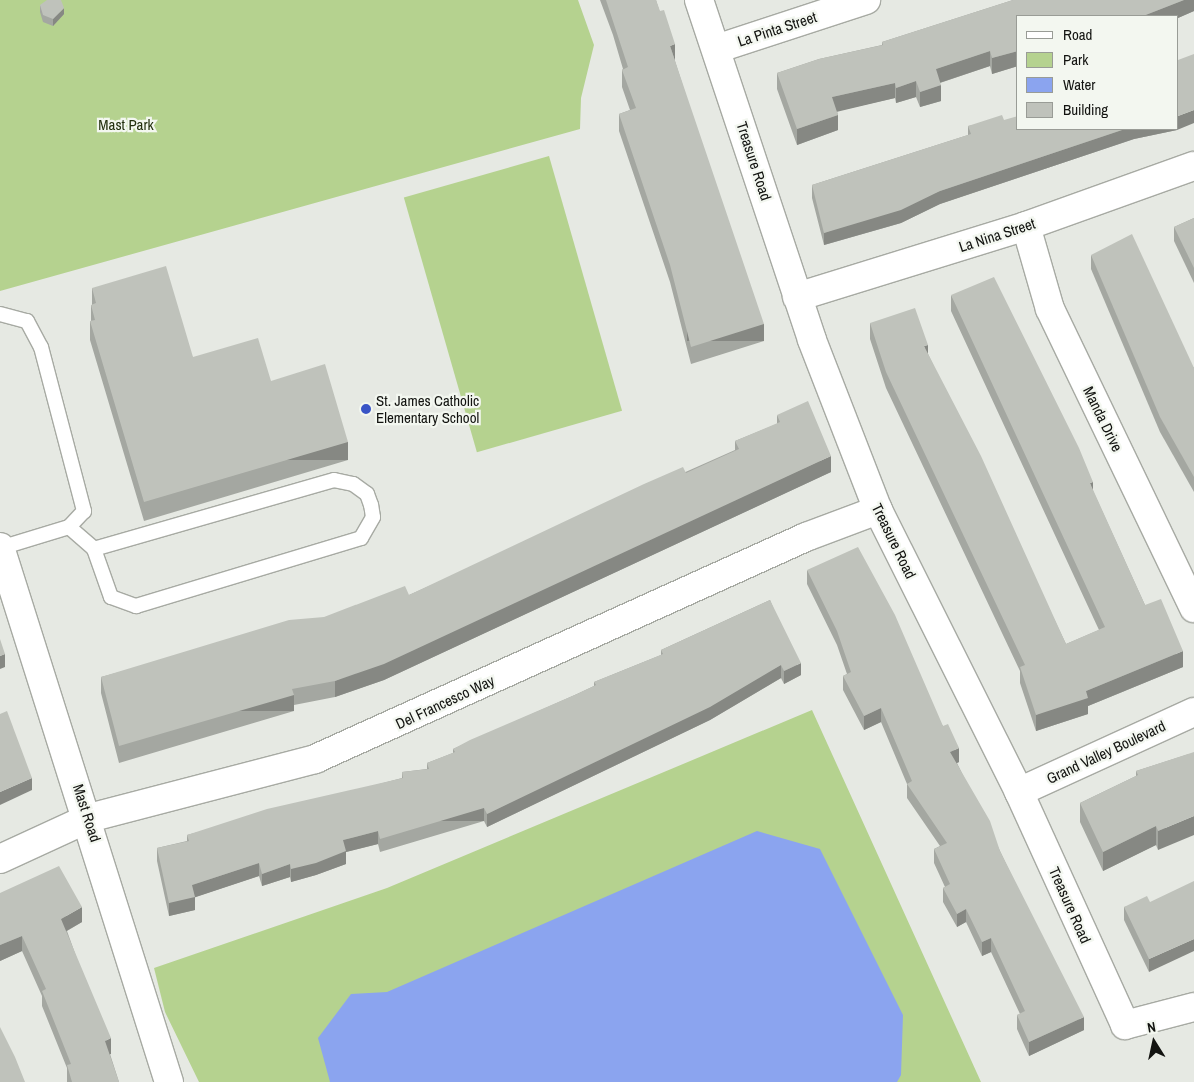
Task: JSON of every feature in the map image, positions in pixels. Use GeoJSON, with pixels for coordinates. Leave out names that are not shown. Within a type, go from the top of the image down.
{"type":"FeatureCollection","features":[{"type":"Feature","properties":{"kind":"street","name":"Treasure Road"},"geometry":{"type":"LineString","coordinates":[[699,0],[797,298],[878,510],[1018,792],[1125,1025],[1163,1018],[1194,1007]]}},
{"type":"Feature","properties":{"kind":"street","name":"La Pinta Street"},"geometry":{"type":"LineString","coordinates":[[716,48],[866,0]]}},
{"type":"Feature","properties":{"kind":"street","name":"La Nina Street"},"geometry":{"type":"LineString","coordinates":[[797,298],[1026,226],[1194,166]]}},
{"type":"Feature","properties":{"kind":"street","name":"Manda Drive"},"geometry":{"type":"LineString","coordinates":[[1026,226],[1050,309],[1194,608]]}},
{"type":"Feature","properties":{"kind":"street","name":"Del Francesco Way"},"geometry":{"type":"LineString","coordinates":[[0,859],[89,818],[315,759],[806,537],[878,510]]}},
{"type":"Feature","properties":{"kind":"street","name":"Mast Road"},"geometry":{"type":"LineString","coordinates":[[0,548],[89,818],[169,1082]]}},
{"type":"Feature","properties":{"kind":"street","name":"Grand Valley Boulevard"},"geometry":{"type":"LineString","coordinates":[[1018,792],[1194,712]]}},
{"type":"Feature","properties":{"kind":"lane"},"geometry":{"type":"LineString","coordinates":[[0,314],[27,321],[41,347],[84,510],[69,526],[0,548]]}},
{"type":"Feature","properties":{"kind":"lane"},"geometry":{"type":"LineString","coordinates":[[69,526],[94,549],[111,598],[136,606],[361,538],[372,517],[371,505],[366,494],[353,484],[334,480],[94,549]]}},
{"type":"Feature","properties":{"kind":"green space","name":"Mast Park"},"geometry":{"type":"Polygon","coordinates":[[[0,0],[578,0],[594,45],[581,98],[580,129],[0,291],[0,0]]]}},
{"type":"Feature","properties":{"kind":"green space"},"geometry":{"type":"Polygon","coordinates":[[[549,156],[622,411],[477,452],[404,198],[549,156]]]}},
{"type":"Feature","properties":{"kind":"green space"},"geometry":{"type":"Polygon","coordinates":[[[812,710],[981,1082],[199,1082],[165,1012],[154,968],[387,888],[812,710]]]}},
{"type":"Feature","properties":{"kind":"water"},"geometry":{"type":"Polygon","coordinates":[[[757,831],[820,849],[903,1015],[901,1075],[897,1082],[330,1082],[318,1038],[351,994],[387,992],[757,831]]]}},
{"type":"Feature","properties":{"kind":"building"},"geometry":{"type":"Polygon","coordinates":[[[47,0],[61,0],[64,8],[53,19],[43,15],[40,5],[47,0]]]}},
{"type":"Feature","properties":{"kind":"building"},"geometry":{"type":"Polygon","coordinates":[[[606,0],[656,0],[660,11],[664,10],[675,44],[670,46],[764,324],[691,347],[670,265],[619,114],[636,108],[622,70],[628,67],[606,0]]]}},
{"type":"Feature","properties":{"kind":"building"},"geometry":{"type":"Polygon","coordinates":[[[1013,0],[1184,0],[1146,15],[1016,15],[1016,52],[992,58],[990,51],[936,69],[941,85],[920,92],[916,81],[896,88],[895,83],[832,97],[838,115],[797,129],[777,73],[819,59],[883,45],[882,42],[1013,0]]]}},
{"type":"Feature","properties":{"kind":"building"},"geometry":{"type":"Polygon","coordinates":[[[1194,54],[1194,110],[1179,116],[1179,60],[1194,54]]]}},
{"type":"Feature","properties":{"kind":"building"},"geometry":{"type":"Polygon","coordinates":[[[1002,115],[1004,120],[1016,117],[1016,130],[1122,130],[940,191],[901,210],[824,233],[812,185],[971,134],[968,126],[1002,115]]]}},
{"type":"Feature","properties":{"kind":"building"},"geometry":{"type":"Polygon","coordinates":[[[1194,218],[1194,268],[1174,227],[1194,218]]]}},
{"type":"Feature","properties":{"kind":"building"},"geometry":{"type":"Polygon","coordinates":[[[1132,234],[1194,368],[1194,477],[1160,417],[1091,255],[1132,234]]]}},
{"type":"Feature","properties":{"kind":"building"},"geometry":{"type":"Polygon","coordinates":[[[166,266],[193,357],[258,338],[271,381],[325,364],[348,442],[144,502],[90,321],[95,320],[91,305],[96,303],[92,288],[166,266]]]}},
{"type":"Feature","properties":{"kind":"building"},"geometry":{"type":"Polygon","coordinates":[[[994,277],[1079,448],[1093,482],[1090,483],[1145,605],[1161,599],[1183,651],[1086,691],[1088,698],[1036,715],[1020,667],[1025,665],[886,372],[870,323],[915,308],[928,345],[924,346],[981,456],[1066,644],[1105,627],[951,295],[994,277]]]}},
{"type":"Feature","properties":{"kind":"building"},"geometry":{"type":"Polygon","coordinates":[[[808,401],[831,456],[384,664],[335,681],[292,689],[294,695],[119,746],[101,677],[289,620],[324,617],[405,586],[409,595],[644,484],[683,467],[686,473],[739,449],[735,441],[780,422],[777,415],[808,401]]]}},
{"type":"Feature","properties":{"kind":"building"},"geometry":{"type":"Polygon","coordinates":[[[858,547],[895,615],[943,726],[948,724],[959,748],[950,752],[990,821],[1000,851],[1084,1017],[1029,1042],[1017,1015],[1025,1011],[991,938],[982,942],[966,909],[957,914],[943,888],[950,884],[934,849],[947,843],[907,784],[912,781],[881,708],[864,716],[843,676],[851,672],[837,631],[807,570],[858,547]]]}},
{"type":"Feature","properties":{"kind":"building"},"geometry":{"type":"Polygon","coordinates":[[[770,600],[801,663],[784,671],[781,665],[710,707],[487,814],[484,808],[380,839],[378,831],[343,840],[346,851],[316,863],[291,869],[290,864],[262,874],[259,863],[192,885],[195,897],[169,903],[157,848],[189,841],[187,835],[267,809],[403,778],[402,772],[429,769],[427,763],[455,752],[453,749],[470,740],[577,694],[596,685],[594,682],[663,654],[661,650],[770,600]]]}},
{"type":"Feature","properties":{"kind":"building"},"geometry":{"type":"Polygon","coordinates":[[[0,639],[5,654],[0,656],[0,639]]]}},
{"type":"Feature","properties":{"kind":"building"},"geometry":{"type":"Polygon","coordinates":[[[7,711],[32,778],[0,792],[0,714],[7,711]]]}},
{"type":"Feature","properties":{"kind":"building"},"geometry":{"type":"Polygon","coordinates":[[[1194,752],[1194,816],[1158,831],[1156,826],[1103,852],[1080,803],[1138,775],[1136,771],[1194,752]]]}},
{"type":"Feature","properties":{"kind":"building"},"geometry":{"type":"Polygon","coordinates":[[[59,866],[82,907],[61,919],[111,1038],[105,1041],[119,1082],[72,1082],[67,1065],[71,1064],[42,991],[46,989],[22,936],[0,945],[0,893],[59,866]]]}},
{"type":"Feature","properties":{"kind":"building"},"geometry":{"type":"Polygon","coordinates":[[[1194,881],[1194,939],[1149,959],[1124,907],[1147,896],[1150,902],[1194,881]]]}},
{"type":"Feature","properties":{"kind":"building"},"geometry":{"type":"Polygon","coordinates":[[[0,1027],[15,1057],[25,1082],[0,1082],[0,1027]]]}},
{"type":"Feature","properties":{"kind":"place","name":"St. James Catholic Elementary School"},"geometry":{"type":"Point","coordinates":[366,409]}}]}
